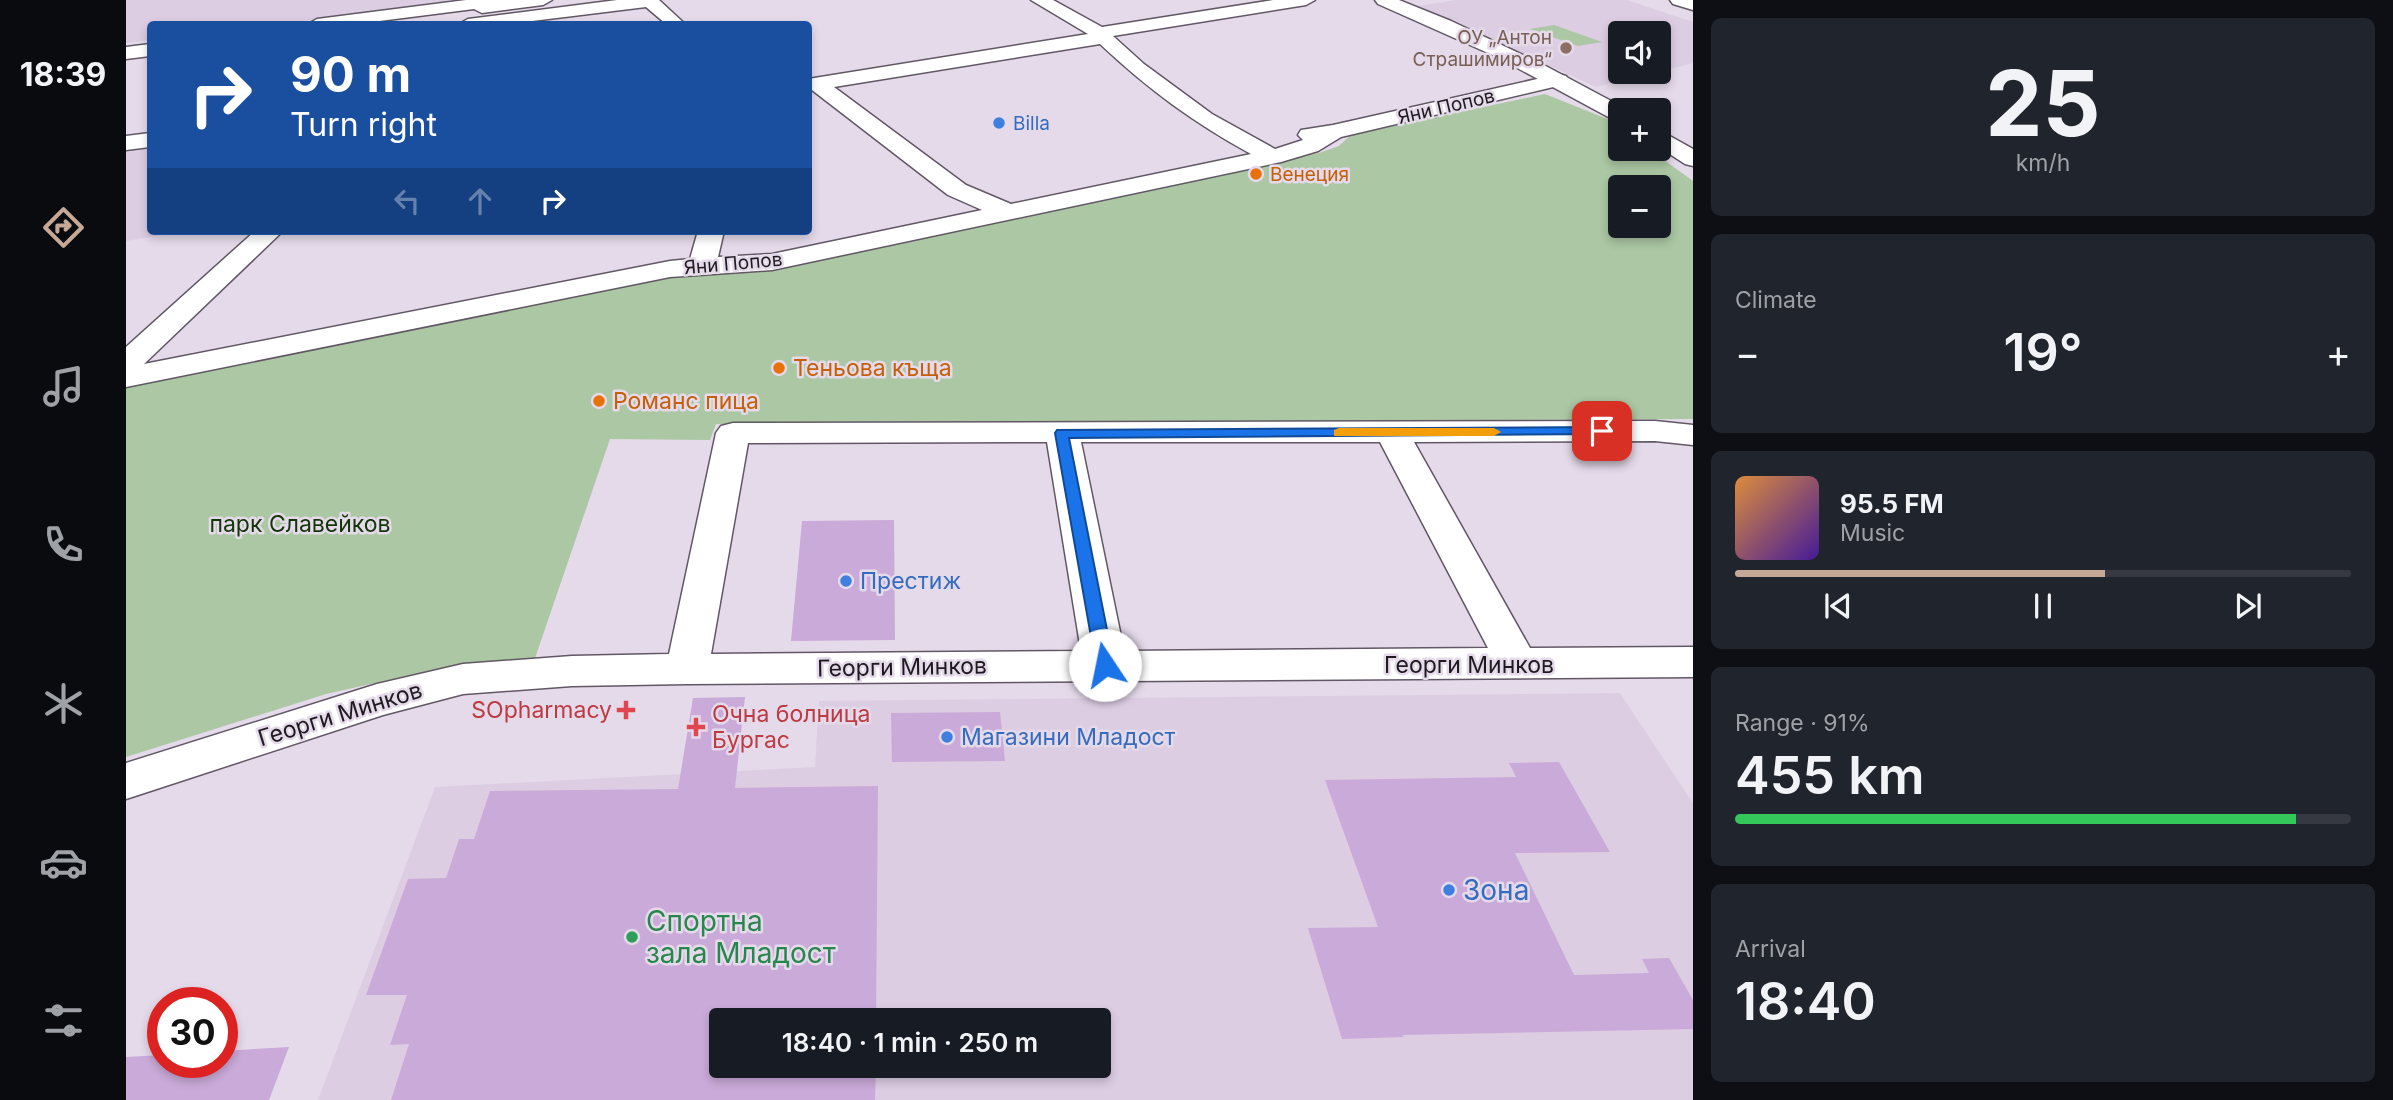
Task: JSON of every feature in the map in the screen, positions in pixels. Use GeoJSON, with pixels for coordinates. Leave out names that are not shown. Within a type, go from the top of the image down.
{"type":"FeatureCollection","features":[{"type":"Feature","properties":{"kind":"street"},"geometry":{"type":"LineString","coordinates":[[341,21],[507,0]]}},
{"type":"Feature","properties":{"kind":"street"},"geometry":{"type":"LineString","coordinates":[[378,21],[543,0]]}},
{"type":"Feature","properties":{"kind":"street"},"geometry":{"type":"LineString","coordinates":[[1040,0],[1100,35],[1204,119],[1263,151]]}},
{"type":"Feature","properties":{"kind":"street"},"geometry":{"type":"LineString","coordinates":[[813,85],[1306,0]]}},
{"type":"Feature","properties":{"kind":"street"},"geometry":{"type":"LineString","coordinates":[[1384,0],[1559,80],[1608,107]]}},
{"type":"Feature","properties":{"kind":"street"},"geometry":{"type":"LineString","coordinates":[[1679,0],[1693,5]]}},
{"type":"Feature","properties":{"kind":"street"},"geometry":{"type":"LineString","coordinates":[[492,21],[650,1],[673,21]]}},
{"type":"Feature","properties":{"kind":"street"},"geometry":{"type":"LineString","coordinates":[[126,51],[147,48]]}},
{"type":"Feature","properties":{"kind":"street","name":"Яни Попов"},"geometry":{"type":"LineString","coordinates":[[126,377],[670,269],[772,262],[1009,213],[1263,151],[1310,146],[1333,132],[1559,80]]}},
{"type":"Feature","properties":{"kind":"street"},"geometry":{"type":"LineString","coordinates":[[813,85],[957,190],[1009,213]]}},
{"type":"Feature","properties":{"kind":"street"},"geometry":{"type":"LineString","coordinates":[[126,143],[147,140]]}},
{"type":"Feature","properties":{"kind":"street"},"geometry":{"type":"LineString","coordinates":[[1671,145],[1693,159]]}},
{"type":"Feature","properties":{"kind":"street"},"geometry":{"type":"LineString","coordinates":[[126,364],[266,235]]}},
{"type":"Feature","properties":{"kind":"street"},"geometry":{"type":"LineString","coordinates":[[702,266],[710,235]]}},
{"type":"Feature","properties":{"kind":"street"},"geometry":{"type":"LineString","coordinates":[[687,669],[733,433],[1655,431],[1693,435]]}},
{"type":"Feature","properties":{"kind":"street"},"geometry":{"type":"LineString","coordinates":[[1392,432],[1518,665]]}},
{"type":"Feature","properties":{"kind":"street"},"geometry":{"type":"LineString","coordinates":[[1062,433],[1105,665]]}},
{"type":"Feature","properties":{"kind":"street","name":"Георги Минков"},"geometry":{"type":"LineString","coordinates":[[126,781],[377,700],[463,679],[572,671],[687,669],[1693,662]]}},
{"type":"Feature","properties":{"kind":"shaded area"},"geometry":{"type":"Polygon","coordinates":[[[126,0],[473,0],[302,21],[147,21],[147,40],[126,43],[126,0]]]}},
{"type":"Feature","properties":{"kind":"shaded area","name":"ОУ „Антон Страшимиров“"},"geometry":{"type":"Polygon","coordinates":[[[1456,0],[1627,0],[1693,22],[1693,63],[1671,69],[1671,21],[1608,21],[1608,84],[1596,87],[1418,6],[1456,0]]]}},
{"type":"Feature","properties":{"kind":"shaded area"},"geometry":{"type":"Polygon","coordinates":[[[147,148],[147,235],[161,235],[126,241],[126,152],[147,148]]]}},
{"type":"Feature","properties":{"kind":"shaded area"},"geometry":{"type":"Polygon","coordinates":[[[1620,693],[1693,803],[1693,1100],[318,1100],[435,787],[815,767],[819,701],[1620,693]]]}},
{"type":"Feature","properties":{"kind":"green space"},"geometry":{"type":"Polygon","coordinates":[[[1554,25],[1602,42],[1578,46],[1530,29],[1554,25]]]}},
{"type":"Feature","properties":{"kind":"green space","name":"парк Славейков"},"geometry":{"type":"Polygon","coordinates":[[[1545,94],[1608,119],[1608,161],[1666,161],[1693,181],[1693,419],[716,424],[710,440],[610,439],[533,664],[450,666],[326,694],[126,757],[126,384],[694,271],[787,268],[1319,153],[1339,146],[1351,135],[1545,94]]]}},
{"type":"Feature","properties":{"kind":"building","name":"Престиж"},"geometry":{"type":"Polygon","coordinates":[[[894,520],[895,640],[791,641],[802,521],[894,520]]]}},
{"type":"Feature","properties":{"kind":"building","name":"Спортна зала Младост"},"geometry":{"type":"Polygon","coordinates":[[[745,697],[735,788],[878,786],[876,1008],[709,1008],[709,1078],[876,1078],[875,1100],[391,1100],[409,1044],[390,1045],[407,995],[366,995],[408,879],[446,878],[459,839],[474,839],[490,791],[678,789],[693,698],[745,697]]]}},
{"type":"Feature","properties":{"kind":"building","name":"Магазини Mладост"},"geometry":{"type":"Polygon","coordinates":[[[1000,712],[1005,761],[892,762],[891,713],[1000,712]]]}},
{"type":"Feature","properties":{"kind":"building","name":"Зона"},"geometry":{"type":"Polygon","coordinates":[[[1559,762],[1610,852],[1515,853],[1574,975],[1649,973],[1642,959],[1669,958],[1693,1000],[1693,1029],[1402,1035],[1404,1037],[1342,1039],[1308,928],[1378,927],[1325,780],[1516,777],[1509,763],[1559,762]]]}},
{"type":"Feature","properties":{"kind":"building"},"geometry":{"type":"Polygon","coordinates":[[[289,1047],[269,1100],[126,1100],[126,1057],[147,1056],[147,1078],[238,1078],[238,1050],[289,1047]]]}},
{"type":"Feature","properties":{"kind":"slow traffic"},"geometry":{"type":"LineString","coordinates":[[1339,433],[1494,432]]}},
{"type":"Feature","properties":{"kind":"place","name":"ОУ „Антон Страшимиров“"},"geometry":{"type":"Point","coordinates":[1566,48]}},
{"type":"Feature","properties":{"kind":"place","name":"Billa"},"geometry":{"type":"Point","coordinates":[999,123]}},
{"type":"Feature","properties":{"kind":"place","name":"Венеция"},"geometry":{"type":"Point","coordinates":[1256,174]}},
{"type":"Feature","properties":{"kind":"place","name":"Теньова къща"},"geometry":{"type":"Point","coordinates":[779,368]}},
{"type":"Feature","properties":{"kind":"place","name":"Романс пица"},"geometry":{"type":"Point","coordinates":[599,401]}},
{"type":"Feature","properties":{"kind":"place","name":"Престиж"},"geometry":{"type":"Point","coordinates":[846,581]}},
{"type":"Feature","properties":{"kind":"place","name":"SOpharmacy"},"geometry":{"type":"Point","coordinates":[626,710]}},
{"type":"Feature","properties":{"kind":"place","name":"Oчна болница Бургас"},"geometry":{"type":"Point","coordinates":[696,727]}},
{"type":"Feature","properties":{"kind":"place","name":"Магазини Mладост"},"geometry":{"type":"Point","coordinates":[947,737]}},
{"type":"Feature","properties":{"kind":"place","name":"Зона"},"geometry":{"type":"Point","coordinates":[1449,890]}},
{"type":"Feature","properties":{"kind":"place","name":"Спортна зала Младост"},"geometry":{"type":"Point","coordinates":[632,937]}},
{"type":"Feature","properties":{"kind":"route"},"geometry":{"type":"LineString","coordinates":[[1105,665],[1062,433],[1602,431]]}}]}
